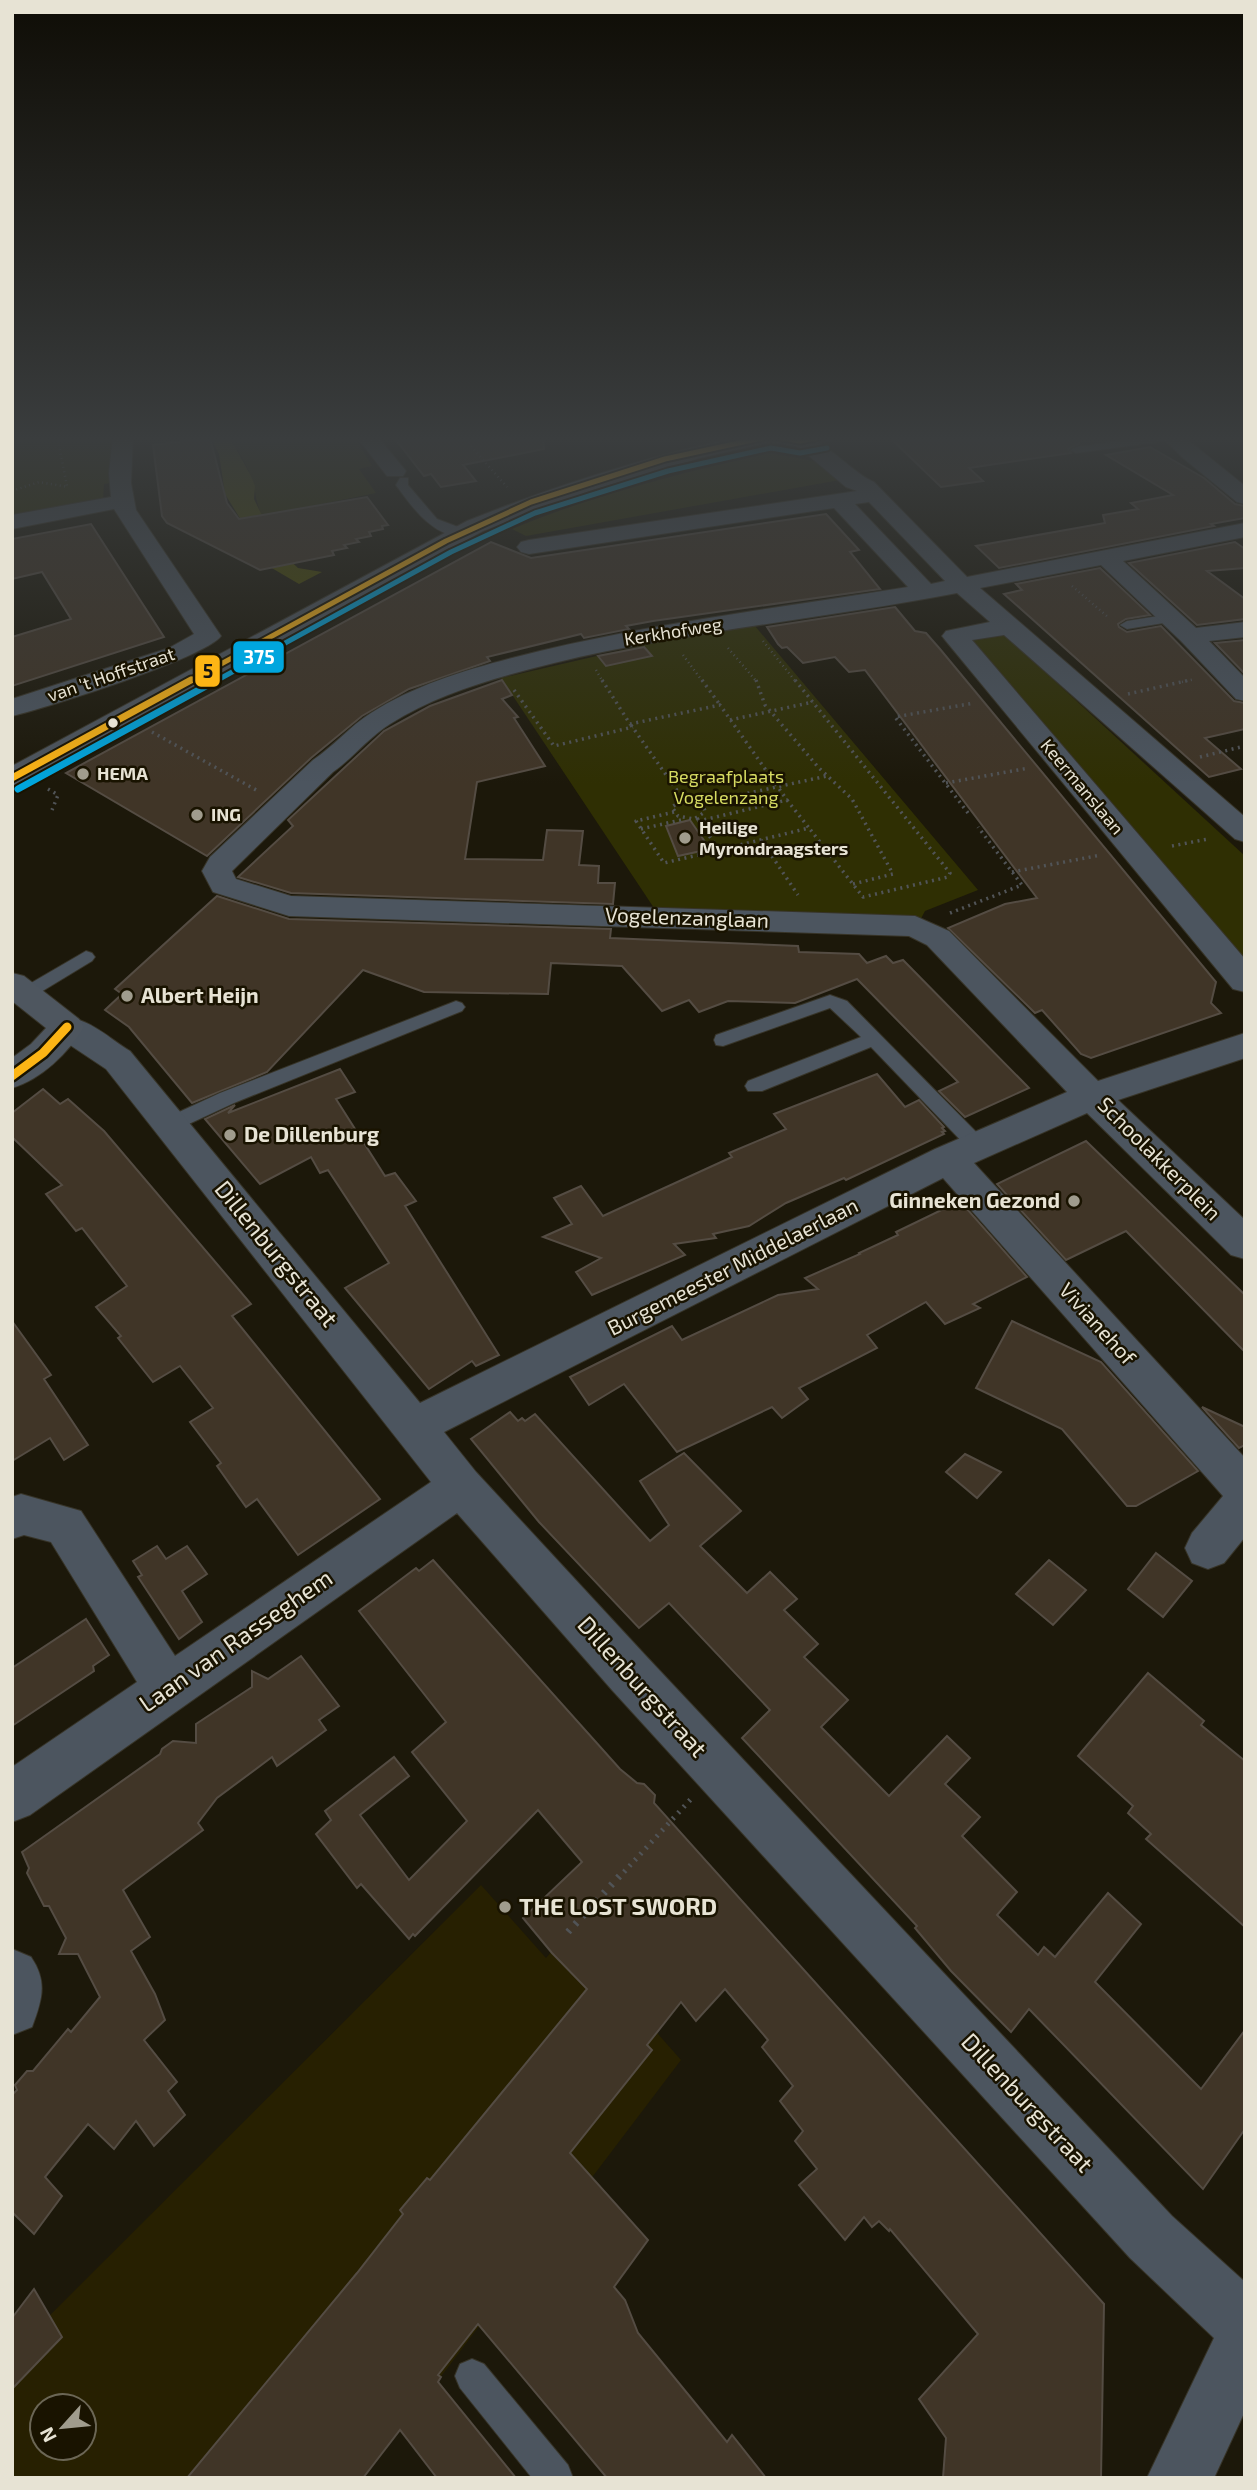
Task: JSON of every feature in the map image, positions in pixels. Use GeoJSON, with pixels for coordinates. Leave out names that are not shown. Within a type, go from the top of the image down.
{"type":"FeatureCollection","features":[{"type":"Feature","properties":{"kind":"main road"},"geometry":{"type":"LineString","coordinates":[[12,757],[414,552]]}},
{"type":"Feature","properties":{"kind":"main road"},"geometry":{"type":"LineString","coordinates":[[12,778],[418,552]]}},
{"type":"Feature","properties":{"kind":"main road"},"geometry":{"type":"LineString","coordinates":[[12,1076],[43,1053],[67,1027],[17,990]]}},
{"type":"Feature","properties":{"kind":"street","name":"van 't Hoffstraat"},"geometry":{"type":"LineString","coordinates":[[12,708],[178,653],[208,636],[155,552]]}},
{"type":"Feature","properties":{"kind":"street"},"geometry":{"type":"LineString","coordinates":[[888,552],[925,592]]}},
{"type":"Feature","properties":{"kind":"street"},"geometry":{"type":"LineString","coordinates":[[930,552],[961,584],[1244,833]]}},
{"type":"Feature","properties":{"kind":"street","name":"Kerkhofweg"},"geometry":{"type":"LineString","coordinates":[[219,878],[217,871],[221,864],[289,798],[379,719],[430,694],[490,671],[613,641],[925,592],[1136,552]]}},
{"type":"Feature","properties":{"kind":"street"},"geometry":{"type":"LineString","coordinates":[[1107,558],[1190,636],[1245,693]]}},
{"type":"Feature","properties":{"kind":"street","name":"Keermanslaan"},"geometry":{"type":"LineString","coordinates":[[1010,626],[955,636],[1245,982]]}},
{"type":"Feature","properties":{"kind":"street"},"geometry":{"type":"LineString","coordinates":[[1190,636],[1245,629]]}},
{"type":"Feature","properties":{"kind":"street","name":"Vogelenzanglaan"},"geometry":{"type":"LineString","coordinates":[[219,878],[224,885],[289,906],[915,926],[938,937],[1092,1096]]}},
{"type":"Feature","properties":{"kind":"street","name":"Dillenburgstraat"},"geometry":{"type":"LineString","coordinates":[[67,1027],[118,1060],[415,1426],[460,1486],[718,1770],[1151,2237],[1245,2325]]}},
{"type":"Feature","properties":{"kind":"street","name":"Schoolakkerplein"},"geometry":{"type":"LineString","coordinates":[[1245,1045],[1092,1096],[1245,1244]]}},
{"type":"Feature","properties":{"kind":"street","name":"Burgemeester Middelaerlaan"},"geometry":{"type":"LineString","coordinates":[[415,1426],[963,1153],[1092,1096]]}},
{"type":"Feature","properties":{"kind":"street","name":"Vivianehof"},"geometry":{"type":"LineString","coordinates":[[963,1153],[1245,1489]]}},
{"type":"Feature","properties":{"kind":"street","name":"Laan van Rasseghem"},"geometry":{"type":"LineString","coordinates":[[12,1797],[460,1486]]}},
{"type":"Feature","properties":{"kind":"street"},"geometry":{"type":"LineString","coordinates":[[1209,1548],[1245,1503]]}},
{"type":"Feature","properties":{"kind":"street"},"geometry":{"type":"LineString","coordinates":[[12,1519],[21,1514],[65,1525],[168,1688]]}},
{"type":"Feature","properties":{"kind":"street"},"geometry":{"type":"LineString","coordinates":[[12,1976],[16,1983],[12,2007]]}},
{"type":"Feature","properties":{"kind":"street"},"geometry":{"type":"LineString","coordinates":[[1180,2478],[1245,2341]]}},
{"type":"Feature","properties":{"kind":"lane"},"geometry":{"type":"LineString","coordinates":[[1127,625],[1171,618]]}},
{"type":"Feature","properties":{"kind":"lane"},"geometry":{"type":"LineString","coordinates":[[17,990],[86,957]]}},
{"type":"Feature","properties":{"kind":"lane"},"geometry":{"type":"LineString","coordinates":[[723,1040],[830,1001],[841,1005],[874,1039],[963,1153]]}},
{"type":"Feature","properties":{"kind":"lane"},"geometry":{"type":"LineString","coordinates":[[171,1125],[227,1098],[456,1007]]}},
{"type":"Feature","properties":{"kind":"lane"},"geometry":{"type":"LineString","coordinates":[[755,1086],[874,1039]]}},
{"type":"Feature","properties":{"kind":"lane"},"geometry":{"type":"LineString","coordinates":[[472,2376],[555,2478]]}},
{"type":"Feature","properties":{"kind":"path"},"geometry":{"type":"LineString","coordinates":[[1050,568],[1114,621],[1120,620],[1127,625]]}},
{"type":"Feature","properties":{"kind":"path"},"geometry":{"type":"LineString","coordinates":[[683,654],[787,800],[863,897],[948,877],[950,873],[763,641]]}},
{"type":"Feature","properties":{"kind":"path"},"geometry":{"type":"LineString","coordinates":[[727,646],[759,684],[765,705],[852,799],[893,874],[853,884]]}},
{"type":"Feature","properties":{"kind":"path"},"geometry":{"type":"LineString","coordinates":[[590,660],[631,726],[682,799]]}},
{"type":"Feature","properties":{"kind":"path"},"geometry":{"type":"LineString","coordinates":[[1097,701],[1225,672]]}},
{"type":"Feature","properties":{"kind":"path"},"geometry":{"type":"LineString","coordinates":[[508,681],[554,746],[720,705]]}},
{"type":"Feature","properties":{"kind":"path"},"geometry":{"type":"LineString","coordinates":[[968,813],[895,716],[1006,698]]}},
{"type":"Feature","properties":{"kind":"path"},"geometry":{"type":"LineString","coordinates":[[730,720],[813,702]]}},
{"type":"Feature","properties":{"kind":"path"},"geometry":{"type":"LineString","coordinates":[[148,730],[264,794],[289,798]]}},
{"type":"Feature","properties":{"kind":"path"},"geometry":{"type":"LineString","coordinates":[[1168,765],[1245,746]]}},
{"type":"Feature","properties":{"kind":"path"},"geometry":{"type":"LineString","coordinates":[[946,783],[1060,762]]}},
{"type":"Feature","properties":{"kind":"path"},"geometry":{"type":"LineString","coordinates":[[674,812],[674,804],[682,799],[694,799],[703,803],[828,776]]}},
{"type":"Feature","properties":{"kind":"path"},"geometry":{"type":"LineString","coordinates":[[39,783],[58,795],[52,810]]}},
{"type":"Feature","properties":{"kind":"path"},"geometry":{"type":"LineString","coordinates":[[641,829],[787,800]]}},
{"type":"Feature","properties":{"kind":"path"},"geometry":{"type":"LineString","coordinates":[[698,819],[705,812],[703,803]]}},
{"type":"Feature","properties":{"kind":"path"},"geometry":{"type":"LineString","coordinates":[[686,818],[674,812],[636,821],[664,863],[809,828]]}},
{"type":"Feature","properties":{"kind":"path"},"geometry":{"type":"LineString","coordinates":[[698,819],[719,850]]}},
{"type":"Feature","properties":{"kind":"path"},"geometry":{"type":"LineString","coordinates":[[915,926],[1022,885],[978,827]]}},
{"type":"Feature","properties":{"kind":"path"},"geometry":{"type":"LineString","coordinates":[[1012,872],[1244,833]]}},
{"type":"Feature","properties":{"kind":"path"},"geometry":{"type":"LineString","coordinates":[[761,840],[817,923]]}},
{"type":"Feature","properties":{"kind":"path"},"geometry":{"type":"LineString","coordinates":[[568,1932],[718,1770]]}},
{"type":"Feature","properties":{"kind":"shaded area"},"geometry":{"type":"Polygon","coordinates":[[[261,552],[281,552],[298,568],[322,572],[299,584],[270,567],[261,552]]]}},
{"type":"Feature","properties":{"kind":"shaded area"},"geometry":{"type":"Polygon","coordinates":[[[481,1885],[546,1958],[568,1932],[681,2060],[364,2478],[12,2478],[12,2353],[481,1885]]]}},
{"type":"Feature","properties":{"kind":"green space","name":"Begraafplaats Vogelenzang"},"geometry":{"type":"Polygon","coordinates":[[[755,626],[978,890],[925,911],[918,924],[656,911],[501,678],[666,640],[755,626]]]}},
{"type":"Feature","properties":{"kind":"green space"},"geometry":{"type":"Polygon","coordinates":[[[1005,635],[1245,856],[1245,967],[970,641],[1005,635]]]}},
{"type":"Feature","properties":{"kind":"building"},"geometry":{"type":"Polygon","coordinates":[[[12,552],[109,552],[164,637],[12,686],[12,637],[71,619],[42,572],[12,579],[12,552]]]}},
{"type":"Feature","properties":{"kind":"building"},"geometry":{"type":"Polygon","coordinates":[[[225,552],[333,552],[334,555],[260,570],[225,552]]]}},
{"type":"Feature","properties":{"kind":"building"},"geometry":{"type":"Polygon","coordinates":[[[472,552],[517,552],[531,558],[570,552],[850,552],[880,589],[653,621],[626,626],[629,629],[584,638],[581,634],[487,657],[490,661],[409,689],[362,716],[311,758],[207,856],[66,773],[472,552]]]}},
{"type":"Feature","properties":{"kind":"building"},"geometry":{"type":"Polygon","coordinates":[[[982,552],[1080,552],[999,568],[982,552]]]}},
{"type":"Feature","properties":{"kind":"building"},"geometry":{"type":"Polygon","coordinates":[[[1184,552],[1245,552],[1245,568],[1207,571],[1245,599],[1245,619],[1197,625],[1129,563],[1184,552]]]}},
{"type":"Feature","properties":{"kind":"building"},"geometry":{"type":"Polygon","coordinates":[[[1100,568],[1150,615],[1126,619],[1118,624],[1119,627],[1127,632],[1161,626],[1234,701],[1245,703],[1245,729],[1205,738],[1241,769],[1209,777],[1004,594],[1022,590],[1016,584],[1100,568]]]}},
{"type":"Feature","properties":{"kind":"building"},"geometry":{"type":"Polygon","coordinates":[[[895,607],[915,631],[926,633],[940,649],[1216,982],[1211,1003],[1221,1013],[1091,1058],[1081,1054],[1042,1010],[1035,1013],[948,928],[1005,904],[1037,898],[865,670],[849,672],[835,657],[803,663],[787,647],[782,648],[778,644],[767,627],[895,607]]]}},
{"type":"Feature","properties":{"kind":"building"},"geometry":{"type":"Polygon","coordinates":[[[1245,640],[1245,674],[1215,643],[1245,640]]]}},
{"type":"Feature","properties":{"kind":"building"},"geometry":{"type":"Polygon","coordinates":[[[644,647],[652,656],[606,666],[598,656],[644,647]]]}},
{"type":"Feature","properties":{"kind":"building"},"geometry":{"type":"Polygon","coordinates":[[[502,680],[512,695],[502,699],[518,717],[514,718],[545,766],[477,782],[465,859],[543,860],[547,830],[583,831],[579,865],[599,866],[598,883],[615,883],[613,904],[291,893],[238,877],[293,826],[288,820],[384,731],[430,706],[502,680]]]}},
{"type":"Feature","properties":{"kind":"building","name":"Heilige Myrondraagsters"},"geometry":{"type":"Polygon","coordinates":[[[690,820],[710,849],[678,856],[666,826],[690,820]]]}},
{"type":"Feature","properties":{"kind":"building"},"geometry":{"type":"Polygon","coordinates":[[[217,896],[289,919],[611,929],[610,938],[798,946],[799,952],[859,954],[867,963],[886,956],[893,963],[903,960],[1029,1088],[965,1117],[939,1091],[958,1082],[857,979],[795,1003],[728,1001],[699,1012],[689,1000],[662,1011],[622,966],[551,963],[548,994],[424,992],[363,970],[267,1072],[192,1103],[129,1027],[105,1010],[122,994],[115,989],[217,896]]]}},
{"type":"Feature","properties":{"kind":"building"},"geometry":{"type":"Polygon","coordinates":[[[340,1069],[355,1092],[336,1099],[385,1176],[395,1173],[416,1201],[405,1206],[499,1355],[476,1366],[472,1361],[429,1389],[345,1288],[389,1263],[328,1170],[320,1173],[311,1157],[260,1184],[205,1119],[235,1105],[228,1113],[340,1069]]]}},
{"type":"Feature","properties":{"kind":"building"},"geometry":{"type":"Polygon","coordinates":[[[877,1074],[905,1107],[919,1100],[944,1127],[944,1134],[846,1180],[844,1178],[786,1203],[749,1226],[713,1234],[716,1238],[674,1244],[685,1255],[592,1295],[576,1272],[601,1258],[543,1237],[572,1224],[554,1198],[581,1186],[603,1216],[732,1157],[729,1153],[786,1129],[774,1114],[877,1074]]]}},
{"type":"Feature","properties":{"kind":"building"},"geometry":{"type":"Polygon","coordinates":[[[43,1089],[60,1104],[68,1099],[104,1131],[251,1304],[232,1316],[380,1499],[298,1555],[257,1499],[246,1507],[217,1466],[221,1463],[190,1422],[213,1408],[180,1366],[153,1382],[118,1338],[121,1336],[96,1307],[127,1286],[82,1228],[76,1231],[46,1194],[62,1185],[12,1137],[12,1113],[43,1089]]]}},
{"type":"Feature","properties":{"kind":"building","name":"Ginneken Gezond"},"geometry":{"type":"Polygon","coordinates":[[[1086,1141],[1245,1295],[1245,1352],[1126,1231],[1066,1260],[997,1184],[1086,1141]]]}},
{"type":"Feature","properties":{"kind":"building"},"geometry":{"type":"Polygon","coordinates":[[[960,1201],[1027,1277],[973,1304],[980,1308],[945,1324],[926,1302],[867,1335],[877,1348],[799,1388],[808,1399],[782,1418],[772,1407],[677,1452],[624,1384],[589,1405],[570,1377],[672,1326],[682,1340],[778,1295],[818,1289],[805,1278],[860,1254],[898,1235],[896,1232],[960,1201]]]}},
{"type":"Feature","properties":{"kind":"building"},"geometry":{"type":"Polygon","coordinates":[[[12,1321],[51,1375],[44,1379],[88,1445],[64,1460],[50,1438],[12,1461],[12,1321]]]}},
{"type":"Feature","properties":{"kind":"building"},"geometry":{"type":"Polygon","coordinates":[[[1012,1321],[1101,1362],[1198,1471],[1136,1506],[1127,1506],[1062,1429],[976,1388],[1012,1321]]]}},
{"type":"Feature","properties":{"kind":"building"},"geometry":{"type":"Polygon","coordinates":[[[1202,1407],[1245,1427],[1245,1445],[1239,1448],[1202,1407]]]}},
{"type":"Feature","properties":{"kind":"building"},"geometry":{"type":"Polygon","coordinates":[[[510,1412],[518,1421],[522,1418],[525,1421],[535,1414],[650,1541],[669,1525],[640,1481],[684,1453],[741,1511],[700,1546],[747,1593],[770,1572],[797,1599],[784,1610],[818,1644],[804,1657],[848,1700],[821,1727],[889,1796],[947,1736],[970,1758],[945,1784],[980,1817],[962,1836],[1017,1892],[997,1915],[1038,1955],[1044,1947],[1055,1957],[1108,1893],[1141,1924],[1095,1982],[1201,2089],[1245,2030],[1245,2129],[1203,2189],[1029,2009],[1011,2032],[951,1971],[915,1928],[917,1926],[742,1738],[770,1710],[669,1603],[639,1628],[539,1522],[471,1439],[510,1412]]]}},
{"type":"Feature","properties":{"kind":"building"},"geometry":{"type":"Polygon","coordinates":[[[965,1454],[1001,1472],[977,1498],[946,1472],[965,1454]]]}},
{"type":"Feature","properties":{"kind":"building"},"geometry":{"type":"Polygon","coordinates":[[[157,1546],[166,1559],[187,1546],[207,1574],[182,1591],[202,1622],[179,1639],[138,1577],[142,1575],[133,1561],[157,1546]]]}},
{"type":"Feature","properties":{"kind":"building"},"geometry":{"type":"Polygon","coordinates":[[[1156,1553],[1192,1581],[1163,1617],[1128,1589],[1156,1553]]]}},
{"type":"Feature","properties":{"kind":"building"},"geometry":{"type":"Polygon","coordinates":[[[433,1560],[620,1769],[637,1783],[644,1784],[655,1795],[654,1803],[1104,2304],[1101,2478],[943,2478],[946,2438],[919,2399],[978,2334],[890,2229],[889,2231],[879,2221],[872,2227],[864,2217],[845,2240],[799,2185],[817,2169],[795,2141],[803,2131],[780,2101],[793,2086],[762,2047],[768,2040],[725,1989],[696,2021],[681,2002],[647,2045],[652,2050],[570,2153],[648,2240],[614,2287],[625,2300],[638,2333],[727,2442],[732,2435],[766,2478],[607,2478],[478,2324],[438,2375],[441,2377],[438,2382],[516,2478],[437,2478],[400,2430],[363,2478],[187,2478],[357,2273],[403,2214],[400,2210],[427,2178],[430,2180],[587,1989],[523,1918],[582,1862],[538,1810],[415,1936],[413,1934],[409,1939],[361,1884],[357,1888],[316,1834],[331,1820],[325,1811],[394,1757],[409,1776],[360,1815],[409,1880],[467,1821],[412,1752],[446,1722],[359,1611],[416,1568],[419,1571],[433,1560]]]}},
{"type":"Feature","properties":{"kind":"building"},"geometry":{"type":"Polygon","coordinates":[[[1049,1560],[1086,1590],[1053,1625],[1016,1594],[1049,1560]]]}},
{"type":"Feature","properties":{"kind":"building"},"geometry":{"type":"Polygon","coordinates":[[[86,1619],[109,1655],[93,1666],[94,1671],[12,1726],[12,1668],[86,1619]]]}},
{"type":"Feature","properties":{"kind":"building"},"geometry":{"type":"Polygon","coordinates":[[[301,1656],[339,1706],[319,1720],[326,1730],[277,1766],[272,1757],[217,1798],[198,1823],[203,1830],[123,1890],[150,1937],[131,1951],[155,1994],[165,2020],[144,2040],[177,2082],[168,2091],[185,2115],[154,2146],[136,2121],[114,2149],[88,2124],[45,2177],[62,2196],[34,2234],[12,2212],[12,2095],[17,2090],[15,2085],[27,2071],[33,2071],[68,2029],[71,2032],[100,1997],[78,1954],[59,1954],[66,1938],[49,1906],[44,1906],[27,1873],[29,1868],[22,1852],[160,1754],[162,1749],[173,1741],[196,1743],[196,1724],[252,1687],[252,1671],[268,1679],[301,1656]]]}},
{"type":"Feature","properties":{"kind":"building"},"geometry":{"type":"Polygon","coordinates":[[[1148,1673],[1204,1721],[1201,1725],[1245,1761],[1245,1927],[1146,1839],[1151,1834],[1128,1813],[1133,1806],[1078,1756],[1148,1673]]]}},
{"type":"Feature","properties":{"kind":"building"},"geometry":{"type":"Polygon","coordinates":[[[34,2289],[62,2337],[12,2389],[12,2318],[34,2289]]]}},
{"type":"Feature","properties":{"kind":"transit line","name":"5"},"geometry":{"type":"LineString","coordinates":[[12,778],[425,552]]}},
{"type":"Feature","properties":{"kind":"transit line","name":"375"},"geometry":{"type":"LineString","coordinates":[[18,789],[451,552]]}},
{"type":"Feature","properties":{"kind":"transit line","name":"5"},"geometry":{"type":"LineString","coordinates":[[12,1076],[43,1053],[67,1027]]}},
{"type":"Feature","properties":{"kind":"place","name":"HEMA"},"geometry":{"type":"Point","coordinates":[83,774]}},
{"type":"Feature","properties":{"kind":"place","name":"ING"},"geometry":{"type":"Point","coordinates":[197,815]}},
{"type":"Feature","properties":{"kind":"place","name":"Heilige Myrondraagsters"},"geometry":{"type":"Point","coordinates":[685,838]}},
{"type":"Feature","properties":{"kind":"place","name":"Albert Heijn"},"geometry":{"type":"Point","coordinates":[127,996]}},
{"type":"Feature","properties":{"kind":"place","name":"De Dillenburg"},"geometry":{"type":"Point","coordinates":[230,1135]}},
{"type":"Feature","properties":{"kind":"place","name":"Ginneken Gezond"},"geometry":{"type":"Point","coordinates":[1074,1201]}},
{"type":"Feature","properties":{"kind":"place","name":"THE LOST SWORD"},"geometry":{"type":"Point","coordinates":[505,1907]}}]}
